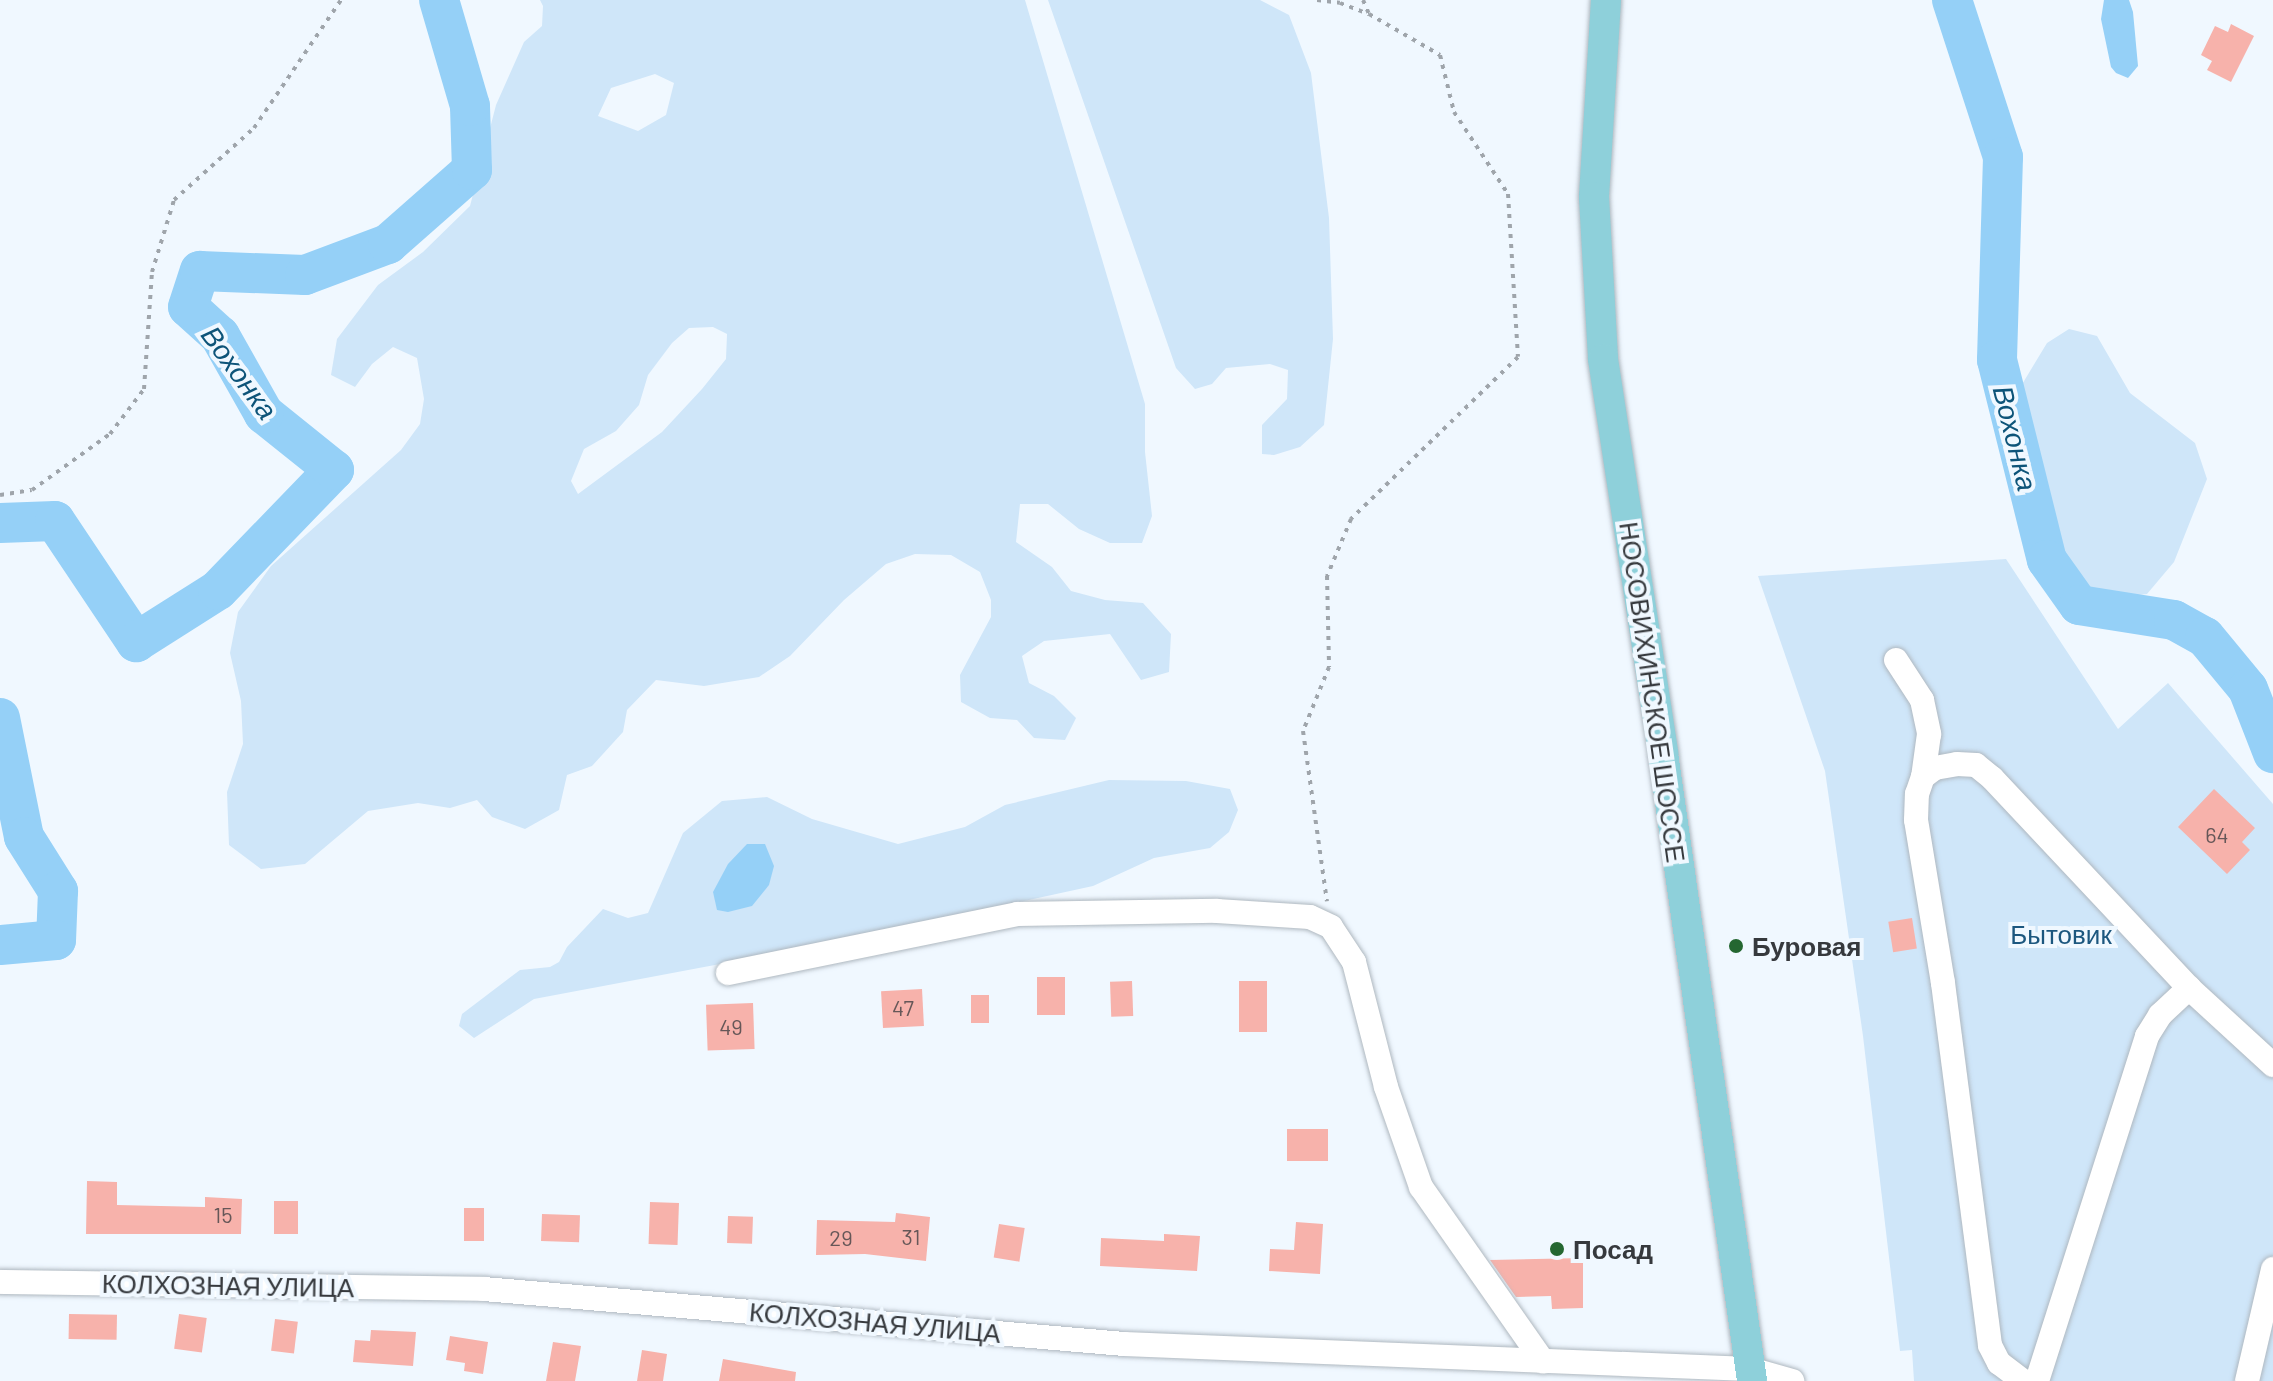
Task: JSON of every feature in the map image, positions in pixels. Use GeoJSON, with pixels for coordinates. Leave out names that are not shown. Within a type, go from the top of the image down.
{"type":"FeatureCollection","features":[{"type":"Feature","properties":{"kind":"main road","name":"НОСОВИХИНСКОЕ ШОССЕ"},"geometry":{"type":"LineString","coordinates":[[1606,0],[1594,197],[1603,359],[1663,753],[1751,1375]]}},
{"type":"Feature","properties":{"kind":"street"},"geometry":{"type":"LineString","coordinates":[[1896,660],[1922,700],[1929,734],[1923,777],[1917,794],[1916,820],[1943,983],[1990,1345],[1999,1363],[2023,1381]]}},
{"type":"Feature","properties":{"kind":"street"},"geometry":{"type":"LineString","coordinates":[[1923,777],[1935,768],[1976,765],[2189,988],[2273,1065]]}},
{"type":"Feature","properties":{"kind":"street"},"geometry":{"type":"LineString","coordinates":[[728,973],[1017,914],[1217,911],[1310,917],[1331,927],[1354,962],[1386,1087],[1421,1187],[1543,1361]]}},
{"type":"Feature","properties":{"kind":"street"},"geometry":{"type":"LineString","coordinates":[[2037,1381],[2147,1036],[2160,1015],[2189,988]]}},
{"type":"Feature","properties":{"kind":"street"},"geometry":{"type":"LineString","coordinates":[[2247,1381],[2273,1269]]}},
{"type":"Feature","properties":{"kind":"street","name":"КОЛХОЗНАЯ УЛИЦА"},"geometry":{"type":"LineString","coordinates":[[0,1282],[484,1289],[1124,1344],[1543,1361],[1751,1375],[1792,1381]]}},
{"type":"Feature","properties":{"kind":"path"},"geometry":{"type":"LineString","coordinates":[[0,495],[32,490],[110,434],[144,389],[152,272],[174,200],[254,128],[341,0]]}},
{"type":"Feature","properties":{"kind":"path"},"geometry":{"type":"LineString","coordinates":[[1317,0],[1340,3],[1369,14],[1440,55],[1454,112],[1508,194],[1518,357],[1351,519],[1327,576],[1329,667],[1303,731],[1331,927]]}},
{"type":"Feature","properties":{"kind":"path"},"geometry":{"type":"LineString","coordinates":[[1363,0],[1369,14]]}},
{"type":"Feature","properties":{"kind":"green space"},"geometry":{"type":"Polygon","coordinates":[[[540,0],[1025,0],[1145,404],[1145,452],[1152,516],[1142,543],[1110,543],[1079,529],[1048,504],[1020,504],[1016,542],[1052,567],[1071,591],[1105,600],[1143,603],[1171,634],[1169,672],[1141,680],[1110,634],[1044,641],[1022,656],[1029,683],[1054,696],[1076,718],[1065,740],[1034,738],[1017,720],[990,718],[961,702],[960,675],[991,617],[991,600],[980,572],[951,555],[915,554],[886,564],[844,600],[790,656],[759,677],[704,686],[656,680],[627,710],[623,732],[592,766],[567,775],[559,810],[525,829],[492,817],[477,800],[450,808],[418,803],[368,811],[305,864],[261,869],[229,845],[227,792],[243,744],[241,701],[230,653],[238,612],[271,566],[401,450],[420,424],[424,399],[417,358],[393,347],[372,364],[355,387],[331,375],[337,339],[378,285],[423,252],[470,206],[496,105],[524,42],[542,26],[543,6],[540,0]],[[655,74],[611,88],[598,116],[638,131],[666,115],[674,83],[655,74]],[[713,327],[689,328],[672,343],[648,375],[639,405],[616,431],[584,449],[571,481],[578,494],[662,432],[702,389],[726,359],[727,334],[713,327]]]}},
{"type":"Feature","properties":{"kind":"green space"},"geometry":{"type":"Polygon","coordinates":[[[1048,0],[1260,0],[1289,15],[1311,73],[1329,218],[1333,339],[1324,425],[1300,447],[1274,455],[1262,454],[1262,425],[1287,399],[1288,370],[1270,364],[1226,368],[1212,384],[1195,389],[1176,368],[1048,0]]]}},
{"type":"Feature","properties":{"kind":"green space"},"geometry":{"type":"Polygon","coordinates":[[[2069,329],[2097,336],[2130,393],[2195,443],[2207,479],[2174,562],[2147,594],[2119,597],[2084,588],[2059,545],[2021,386],[2047,343],[2069,329]]]}},
{"type":"Feature","properties":{"kind":"green space","name":"Бытовик"},"geometry":{"type":"Polygon","coordinates":[[[2006,559],[2118,729],[2168,683],[2273,804],[2273,1381],[1914,1381],[1912,1350],[1900,1351],[1863,1036],[1825,771],[1758,576],[2006,559]]]}},
{"type":"Feature","properties":{"kind":"green space"},"geometry":{"type":"Polygon","coordinates":[[[1109,780],[1186,781],[1230,789],[1238,810],[1229,832],[1210,848],[1154,858],[1093,886],[842,941],[534,999],[474,1038],[459,1026],[462,1014],[520,970],[550,967],[559,962],[567,947],[603,909],[628,918],[648,913],[683,833],[722,801],[767,797],[812,819],[898,844],[965,827],[1005,805],[1109,780]]]}},
{"type":"Feature","properties":{"kind":"water"},"geometry":{"type":"Polygon","coordinates":[[[2104,0],[2129,0],[2133,12],[2138,66],[2128,78],[2111,67],[2101,19],[2104,0]]]}},
{"type":"Feature","properties":{"kind":"water"},"geometry":{"type":"Polygon","coordinates":[[[747,844],[765,844],[774,866],[769,885],[752,906],[728,912],[717,910],[713,892],[728,864],[747,844]]]}},
{"type":"Feature","properties":{"kind":"building"},"geometry":{"type":"Polygon","coordinates":[[[2231,24],[2254,36],[2231,82],[2207,70],[2212,61],[2201,55],[2215,26],[2228,32],[2231,24]]]}},
{"type":"Feature","properties":{"kind":"building"},"geometry":{"type":"Polygon","coordinates":[[[2214,789],[2255,828],[2242,842],[2250,850],[2227,874],[2178,827],[2214,789]]]}},
{"type":"Feature","properties":{"kind":"building"},"geometry":{"type":"Polygon","coordinates":[[[1912,918],[1917,949],[1893,952],[1888,922],[1912,918]]]}},
{"type":"Feature","properties":{"kind":"building"},"geometry":{"type":"Polygon","coordinates":[[[1037,977],[1065,977],[1065,1015],[1037,1015],[1037,977]]]}},
{"type":"Feature","properties":{"kind":"building"},"geometry":{"type":"Polygon","coordinates":[[[1132,981],[1133,1016],[1111,1017],[1110,982],[1132,981]]]}},
{"type":"Feature","properties":{"kind":"building"},"geometry":{"type":"Polygon","coordinates":[[[1239,981],[1267,981],[1267,1032],[1239,1032],[1239,981]]]}},
{"type":"Feature","properties":{"kind":"building"},"geometry":{"type":"Polygon","coordinates":[[[922,989],[924,1026],[883,1028],[881,991],[922,989]]]}},
{"type":"Feature","properties":{"kind":"building"},"geometry":{"type":"Polygon","coordinates":[[[971,995],[989,995],[989,1023],[971,1023],[971,995]]]}},
{"type":"Feature","properties":{"kind":"building"},"geometry":{"type":"Polygon","coordinates":[[[753,1003],[755,1049],[708,1051],[706,1005],[753,1003]]]}},
{"type":"Feature","properties":{"kind":"building"},"geometry":{"type":"Polygon","coordinates":[[[1287,1129],[1328,1129],[1328,1161],[1287,1161],[1287,1129]]]}},
{"type":"Feature","properties":{"kind":"building"},"geometry":{"type":"Polygon","coordinates":[[[87,1181],[117,1182],[117,1205],[205,1207],[205,1197],[242,1199],[241,1234],[86,1234],[87,1181]]]}},
{"type":"Feature","properties":{"kind":"building"},"geometry":{"type":"Polygon","coordinates":[[[274,1201],[298,1201],[298,1234],[274,1234],[274,1201]]]}},
{"type":"Feature","properties":{"kind":"building"},"geometry":{"type":"Polygon","coordinates":[[[650,1202],[679,1203],[678,1245],[649,1244],[650,1202]]]}},
{"type":"Feature","properties":{"kind":"building"},"geometry":{"type":"Polygon","coordinates":[[[464,1208],[484,1208],[484,1241],[464,1241],[464,1208]]]}},
{"type":"Feature","properties":{"kind":"building"},"geometry":{"type":"Polygon","coordinates":[[[896,1213],[930,1217],[926,1261],[865,1254],[816,1255],[817,1220],[895,1222],[896,1213]]]}},
{"type":"Feature","properties":{"kind":"building"},"geometry":{"type":"Polygon","coordinates":[[[542,1214],[580,1215],[579,1242],[541,1241],[542,1214]]]}},
{"type":"Feature","properties":{"kind":"building"},"geometry":{"type":"Polygon","coordinates":[[[728,1216],[753,1217],[752,1244],[727,1243],[728,1216]]]}},
{"type":"Feature","properties":{"kind":"building"},"geometry":{"type":"Polygon","coordinates":[[[1296,1222],[1323,1224],[1320,1274],[1269,1271],[1270,1249],[1294,1250],[1296,1222]]]}},
{"type":"Feature","properties":{"kind":"building"},"geometry":{"type":"Polygon","coordinates":[[[999,1224],[1025,1228],[1019,1262],[994,1258],[999,1224]]]}},
{"type":"Feature","properties":{"kind":"building"},"geometry":{"type":"Polygon","coordinates":[[[1164,1234],[1200,1236],[1197,1271],[1100,1266],[1101,1238],[1164,1241],[1164,1234]]]}},
{"type":"Feature","properties":{"kind":"building"},"geometry":{"type":"Polygon","coordinates":[[[1583,1258],[1583,1308],[1552,1309],[1551,1296],[1516,1297],[1490,1260],[1583,1258]]]}},
{"type":"Feature","properties":{"kind":"building"},"geometry":{"type":"Polygon","coordinates":[[[69,1314],[117,1315],[117,1340],[69,1339],[69,1314]]]}},
{"type":"Feature","properties":{"kind":"building"},"geometry":{"type":"Polygon","coordinates":[[[179,1314],[207,1318],[202,1353],[174,1349],[179,1314]]]}},
{"type":"Feature","properties":{"kind":"building"},"geometry":{"type":"Polygon","coordinates":[[[275,1319],[298,1322],[294,1354],[271,1351],[275,1319]]]}},
{"type":"Feature","properties":{"kind":"building"},"geometry":{"type":"Polygon","coordinates":[[[371,1330],[416,1332],[413,1366],[353,1362],[355,1340],[370,1341],[371,1330]]]}},
{"type":"Feature","properties":{"kind":"building"},"geometry":{"type":"Polygon","coordinates":[[[450,1336],[488,1342],[483,1374],[464,1371],[465,1363],[446,1360],[450,1336]]]}},
{"type":"Feature","properties":{"kind":"building"},"geometry":{"type":"Polygon","coordinates":[[[553,1342],[581,1346],[575,1381],[546,1381],[553,1342]]]}},
{"type":"Feature","properties":{"kind":"building"},"geometry":{"type":"Polygon","coordinates":[[[642,1350],[667,1354],[663,1381],[637,1381],[642,1350]]]}},
{"type":"Feature","properties":{"kind":"building"},"geometry":{"type":"Polygon","coordinates":[[[723,1359],[796,1372],[795,1381],[719,1381],[723,1359]]]}},
{"type":"Feature","properties":{"kind":"waterway","name":"Вохонка"},"geometry":{"type":"LineString","coordinates":[[0,523],[55,521],[136,642],[218,590],[334,470],[264,414],[220,336],[188,307],[200,271],[305,275],[388,244],[472,170],[470,106],[439,0]]}},
{"type":"Feature","properties":{"kind":"waterway","name":"Вохонка"},"geometry":{"type":"LineString","coordinates":[[1952,0],[2003,157],[1997,360],[2047,560],[2079,605],[2174,620],[2205,637],[2248,689],[2273,753]]}},
{"type":"Feature","properties":{"kind":"waterway","name":"Вохонка"},"geometry":{"type":"LineString","coordinates":[[0,718],[24,837],[58,891],[56,940],[0,945]]}},
{"type":"Feature","properties":{"kind":"place","name":"Буровая"},"geometry":{"type":"Point","coordinates":[1736,946]}},
{"type":"Feature","properties":{"kind":"place","name":"Посад"},"geometry":{"type":"Point","coordinates":[1557,1249]}}]}
